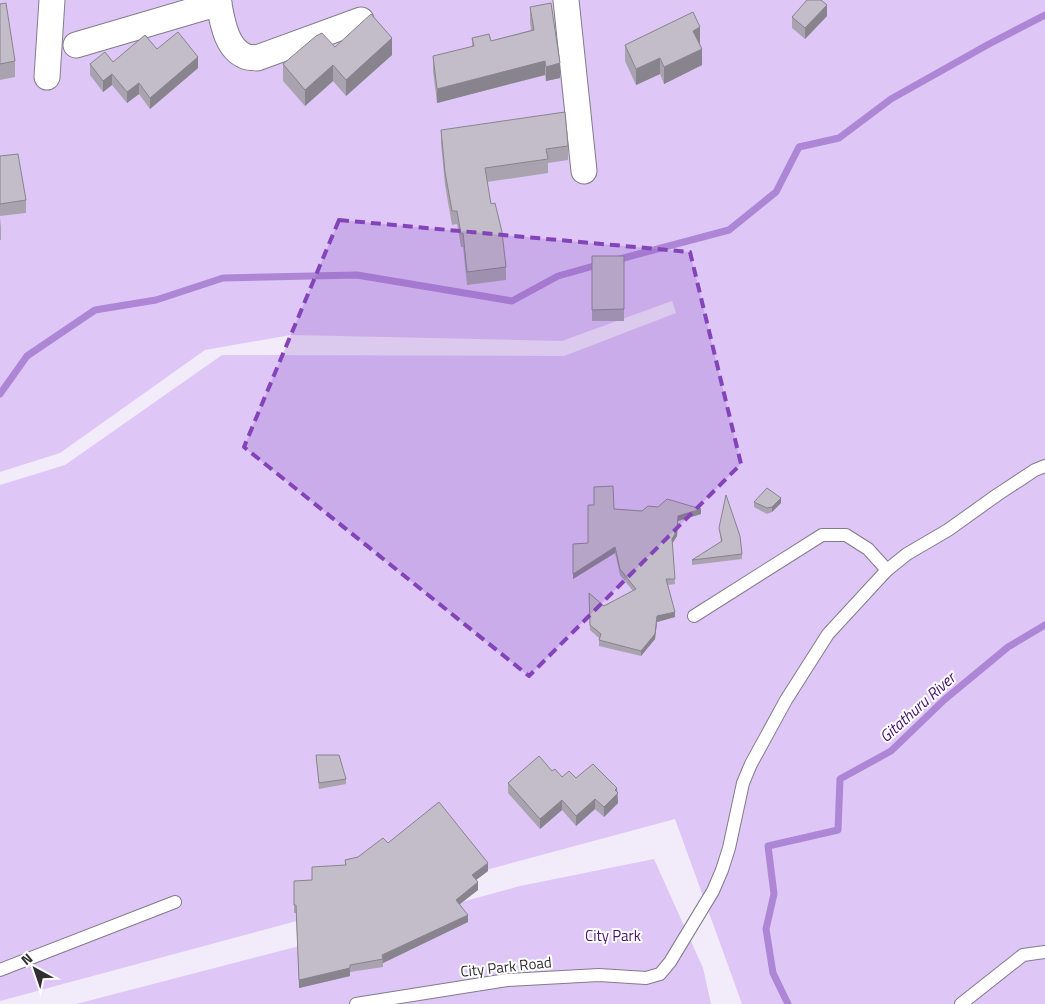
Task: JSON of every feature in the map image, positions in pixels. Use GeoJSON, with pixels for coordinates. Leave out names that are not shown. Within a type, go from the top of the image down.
{"type":"FeatureCollection","features":[{"type":"Feature","properties":{"kind":"street"},"geometry":{"type":"LineString","coordinates":[[47,76],[52,0]]}},
{"type":"Feature","properties":{"kind":"street"},"geometry":{"type":"LineString","coordinates":[[566,0],[584,171]]}},
{"type":"Feature","properties":{"kind":"street"},"geometry":{"type":"LineString","coordinates":[[76,45],[218,1],[228,38],[236,51],[245,57],[256,58],[361,20]]}},
{"type":"Feature","properties":{"kind":"lane"},"geometry":{"type":"LineString","coordinates":[[694,616],[822,535],[846,535],[868,548],[887,570],[907,554],[948,530],[1004,490],[1035,470],[1045,466]]}},
{"type":"Feature","properties":{"kind":"lane","name":"City Park Road"},"geometry":{"type":"LineString","coordinates":[[356,1004],[507,980],[599,975],[646,978],[660,974],[670,962],[713,891],[729,848],[743,783],[751,764],[786,700],[828,634],[887,570]]}},
{"type":"Feature","properties":{"kind":"lane"},"geometry":{"type":"LineString","coordinates":[[0,970],[175,902]]}},
{"type":"Feature","properties":{"kind":"lane"},"geometry":{"type":"LineString","coordinates":[[961,1004],[1023,955],[1045,952]]}},
{"type":"Feature","properties":{"kind":"highlighted area"},"geometry":{"type":"Polygon","coordinates":[[[339,220],[690,252],[741,464],[529,676],[244,447],[339,220]]]}},
{"type":"Feature","properties":{"kind":"green space"},"geometry":{"type":"Polygon","coordinates":[[[0,0],[1045,0],[1045,1004],[742,1004],[675,819],[0,1001],[0,485],[65,465],[222,355],[564,356],[676,313],[672,301],[562,341],[291,335],[205,350],[60,453],[0,472],[0,0]]]}},
{"type":"Feature","properties":{"kind":"green space","name":"City Park"},"geometry":{"type":"Polygon","coordinates":[[[654,859],[703,968],[711,1004],[76,1004],[520,886],[654,859]]]}},
{"type":"Feature","properties":{"kind":"building"},"geometry":{"type":"Polygon","coordinates":[[[807,0],[821,0],[827,5],[805,28],[792,17],[807,0]]]}},
{"type":"Feature","properties":{"kind":"building"},"geometry":{"type":"Polygon","coordinates":[[[6,3],[15,61],[0,64],[0,4],[6,3]]]}},
{"type":"Feature","properties":{"kind":"building"},"geometry":{"type":"Polygon","coordinates":[[[551,3],[560,63],[546,67],[545,61],[437,89],[433,56],[474,46],[472,38],[489,34],[491,41],[534,30],[530,7],[551,3]]]}},
{"type":"Feature","properties":{"kind":"building"},"geometry":{"type":"Polygon","coordinates":[[[693,12],[700,27],[693,31],[702,49],[664,67],[660,58],[636,69],[625,45],[693,12]]]}},
{"type":"Feature","properties":{"kind":"building"},"geometry":{"type":"Polygon","coordinates":[[[371,14],[392,38],[346,80],[333,65],[305,90],[283,64],[322,33],[335,47],[371,14]]]}},
{"type":"Feature","properties":{"kind":"building"},"geometry":{"type":"Polygon","coordinates":[[[178,32],[198,57],[150,98],[139,83],[127,92],[112,74],[103,81],[90,64],[105,52],[113,62],[145,35],[157,49],[178,32]]]}},
{"type":"Feature","properties":{"kind":"building"},"geometry":{"type":"Polygon","coordinates":[[[565,112],[568,146],[546,149],[548,159],[485,168],[491,204],[495,203],[502,232],[506,267],[467,272],[463,233],[461,234],[457,211],[452,211],[445,172],[441,130],[565,112]]]}},
{"type":"Feature","properties":{"kind":"building"},"geometry":{"type":"Polygon","coordinates":[[[18,154],[26,200],[0,204],[0,156],[18,154]]]}},
{"type":"Feature","properties":{"kind":"building"},"geometry":{"type":"Polygon","coordinates":[[[592,256],[624,256],[624,309],[592,310],[592,256]]]}},
{"type":"Feature","properties":{"kind":"building"},"geometry":{"type":"Polygon","coordinates":[[[613,486],[614,509],[642,511],[648,506],[658,507],[667,499],[701,509],[678,516],[677,530],[672,539],[675,579],[666,579],[675,612],[657,616],[655,634],[641,651],[599,640],[601,634],[590,625],[589,593],[604,606],[636,589],[620,569],[615,547],[573,574],[573,544],[588,543],[588,505],[594,505],[594,487],[613,486]]]}},
{"type":"Feature","properties":{"kind":"building"},"geometry":{"type":"Polygon","coordinates":[[[767,488],[781,498],[772,507],[767,508],[754,502],[767,488]]]}},
{"type":"Feature","properties":{"kind":"building"},"geometry":{"type":"Polygon","coordinates":[[[726,495],[740,536],[742,554],[692,560],[722,541],[719,528],[726,495]]]}},
{"type":"Feature","properties":{"kind":"building"},"geometry":{"type":"Polygon","coordinates":[[[316,755],[339,755],[346,779],[319,783],[316,755]]]}},
{"type":"Feature","properties":{"kind":"building"},"geometry":{"type":"Polygon","coordinates":[[[539,756],[552,771],[555,769],[562,777],[569,771],[576,778],[593,764],[617,788],[615,790],[618,793],[604,807],[595,799],[576,816],[562,800],[540,819],[508,783],[539,756]]]}},
{"type":"Feature","properties":{"kind":"building"},"geometry":{"type":"Polygon","coordinates":[[[439,802],[488,863],[472,875],[478,882],[456,900],[468,915],[382,955],[383,959],[350,965],[350,968],[299,980],[294,881],[312,880],[312,867],[346,865],[345,860],[358,857],[383,838],[388,843],[439,802]]]}},
{"type":"Feature","properties":{"kind":"waterway"},"geometry":{"type":"LineString","coordinates":[[616,260],[729,230],[776,192],[799,147],[839,138],[891,99],[1045,15]]}},
{"type":"Feature","properties":{"kind":"waterway"},"geometry":{"type":"LineString","coordinates":[[0,394],[27,356],[95,310],[156,300],[223,278],[357,275],[512,301],[558,276],[601,264]]}},
{"type":"Feature","properties":{"kind":"waterway","name":"Gitathuru River"},"geometry":{"type":"LineString","coordinates":[[788,1004],[773,973],[766,929],[774,894],[768,846],[838,830],[840,779],[891,751],[944,700],[1008,647],[1045,625]]}}]}
